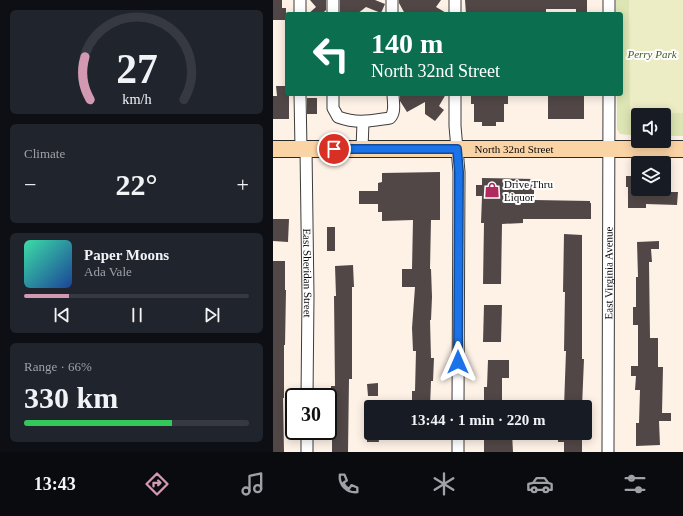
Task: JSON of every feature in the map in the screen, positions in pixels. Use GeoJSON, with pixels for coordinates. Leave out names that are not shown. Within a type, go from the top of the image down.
{"type":"FeatureCollection","features":[{"type":"Feature","properties":{"kind":"main road","name":"North 32nd Street"},"geometry":{"type":"LineString","coordinates":[[273,149],[683,149]]}},
{"type":"Feature","properties":{"kind":"street"},"geometry":{"type":"LineString","coordinates":[[300,0],[300,12]]}},
{"type":"Feature","properties":{"kind":"street"},"geometry":{"type":"LineString","coordinates":[[333,0],[333,12]]}},
{"type":"Feature","properties":{"kind":"street"},"geometry":{"type":"LineString","coordinates":[[392,0],[392,12]]}},
{"type":"Feature","properties":{"kind":"street"},"geometry":{"type":"LineString","coordinates":[[455,0],[455,12]]}},
{"type":"Feature","properties":{"kind":"street"},"geometry":{"type":"LineString","coordinates":[[609,0],[609,12]]}},
{"type":"Feature","properties":{"kind":"street","name":"East Sheridan Street"},"geometry":{"type":"LineString","coordinates":[[300,96],[308,296],[307,388]]}},
{"type":"Feature","properties":{"kind":"street"},"geometry":{"type":"LineString","coordinates":[[333,96],[333,108],[338,117],[351,121],[363,122],[390,118],[393,112],[393,96]]}},
{"type":"Feature","properties":{"kind":"street"},"geometry":{"type":"LineString","coordinates":[[455,96],[455,126],[459,172],[458,400]]}},
{"type":"Feature","properties":{"kind":"street","name":"East Virginia Avenue"},"geometry":{"type":"LineString","coordinates":[[608,452],[609,96]]}},
{"type":"Feature","properties":{"kind":"street"},"geometry":{"type":"LineString","coordinates":[[362,149],[363,122]]}},
{"type":"Feature","properties":{"kind":"street"},"geometry":{"type":"LineString","coordinates":[[307,440],[307,452]]}},
{"type":"Feature","properties":{"kind":"street"},"geometry":{"type":"LineString","coordinates":[[458,440],[458,452]]}},
{"type":"Feature","properties":{"kind":"green space","name":"Perry Park"},"geometry":{"type":"Polygon","coordinates":[[[616,0],[683,0],[683,136],[671,136],[671,108],[631,108],[631,135],[620,134],[617,129],[617,96],[623,96],[623,12],[616,12],[616,0]]]}},
{"type":"Feature","properties":{"kind":"green space","name":"Perry Park"},"geometry":{"type":"Polygon","coordinates":[[[629,0],[683,0],[683,113],[671,113],[671,108],[631,108],[630,113],[629,0]]]}},
{"type":"Feature","properties":{"kind":"building"},"geometry":{"type":"Polygon","coordinates":[[[273,0],[282,0],[282,8],[286,8],[285,20],[273,20],[273,0]]]}},
{"type":"Feature","properties":{"kind":"building"},"geometry":{"type":"Polygon","coordinates":[[[310,0],[326,0],[326,10],[324,12],[310,12],[316,7],[310,0]]]}},
{"type":"Feature","properties":{"kind":"building"},"geometry":{"type":"Polygon","coordinates":[[[340,0],[375,0],[385,4],[381,12],[366,7],[360,12],[340,12],[340,0]]]}},
{"type":"Feature","properties":{"kind":"building"},"geometry":{"type":"Polygon","coordinates":[[[399,0],[441,0],[436,7],[445,12],[404,12],[399,0]]]}},
{"type":"Feature","properties":{"kind":"building"},"geometry":{"type":"Polygon","coordinates":[[[465,0],[587,0],[587,12],[576,12],[576,9],[546,9],[546,12],[466,12],[465,0]]]}},
{"type":"Feature","properties":{"kind":"building"},"geometry":{"type":"Polygon","coordinates":[[[276,86],[285,86],[285,96],[289,96],[289,119],[273,119],[273,96],[277,96],[276,86]]]}},
{"type":"Feature","properties":{"kind":"building"},"geometry":{"type":"Polygon","coordinates":[[[400,96],[445,96],[439,106],[444,110],[435,121],[425,114],[425,102],[407,112],[400,101],[400,96]]]}},
{"type":"Feature","properties":{"kind":"building"},"geometry":{"type":"Polygon","coordinates":[[[471,96],[508,96],[508,104],[504,104],[504,122],[496,122],[496,126],[482,126],[482,122],[474,122],[474,104],[471,104],[471,96]]]}},
{"type":"Feature","properties":{"kind":"building"},"geometry":{"type":"Polygon","coordinates":[[[548,96],[584,96],[584,119],[548,119],[548,96]]]}},
{"type":"Feature","properties":{"kind":"building"},"geometry":{"type":"Polygon","coordinates":[[[307,98],[317,98],[317,114],[307,114],[307,98]]]}},
{"type":"Feature","properties":{"kind":"building"},"geometry":{"type":"Polygon","coordinates":[[[440,172],[440,220],[431,220],[430,269],[432,297],[430,320],[431,358],[434,358],[430,400],[412,400],[412,391],[415,391],[416,351],[413,351],[412,328],[415,287],[402,287],[402,269],[412,269],[413,220],[382,221],[382,212],[378,212],[378,204],[359,204],[359,191],[378,191],[378,183],[382,182],[382,173],[440,172]]]}},
{"type":"Feature","properties":{"kind":"building"},"geometry":{"type":"Polygon","coordinates":[[[626,176],[631,176],[631,196],[671,196],[671,192],[678,192],[677,205],[646,204],[646,208],[628,208],[628,187],[626,187],[626,176]]]}},
{"type":"Feature","properties":{"kind":"building"},"geometry":{"type":"Polygon","coordinates":[[[482,178],[534,179],[534,200],[590,201],[591,219],[523,219],[523,223],[502,224],[501,284],[483,284],[484,223],[481,223],[482,196],[476,196],[476,185],[482,185],[482,178]]]}},
{"type":"Feature","properties":{"kind":"building"},"geometry":{"type":"Polygon","coordinates":[[[273,219],[289,219],[288,242],[273,241],[273,219]]]}},
{"type":"Feature","properties":{"kind":"building"},"geometry":{"type":"Polygon","coordinates":[[[327,227],[335,227],[335,251],[327,251],[327,227]]]}},
{"type":"Feature","properties":{"kind":"building"},"geometry":{"type":"Polygon","coordinates":[[[564,234],[582,235],[582,359],[584,359],[582,400],[564,400],[566,351],[564,351],[565,292],[563,292],[564,234]]]}},
{"type":"Feature","properties":{"kind":"building"},"geometry":{"type":"Polygon","coordinates":[[[659,241],[659,249],[651,249],[652,262],[649,262],[650,338],[658,338],[658,367],[663,367],[662,413],[671,413],[671,421],[659,421],[660,445],[636,446],[636,423],[639,423],[640,390],[635,390],[636,376],[631,376],[631,366],[638,366],[638,325],[633,325],[633,307],[636,307],[636,277],[638,277],[637,242],[659,241]]]}},
{"type":"Feature","properties":{"kind":"building"},"geometry":{"type":"Polygon","coordinates":[[[273,261],[285,261],[286,290],[283,398],[284,452],[273,452],[273,261]]]}},
{"type":"Feature","properties":{"kind":"building"},"geometry":{"type":"Polygon","coordinates":[[[353,265],[352,379],[349,379],[348,452],[332,452],[332,440],[337,440],[337,388],[331,388],[331,386],[335,386],[335,266],[353,265]]]}},
{"type":"Feature","properties":{"kind":"building"},"geometry":{"type":"Polygon","coordinates":[[[484,305],[502,305],[501,342],[483,342],[484,305]]]}},
{"type":"Feature","properties":{"kind":"building"},"geometry":{"type":"Polygon","coordinates":[[[488,360],[509,360],[509,378],[502,378],[502,400],[484,400],[484,387],[487,387],[488,360]]]}},
{"type":"Feature","properties":{"kind":"building"},"geometry":{"type":"Polygon","coordinates":[[[378,383],[378,396],[368,396],[367,384],[378,383]]]}},
{"type":"Feature","properties":{"kind":"building"},"geometry":{"type":"Polygon","coordinates":[[[367,440],[379,440],[379,442],[367,442],[367,440]]]}},
{"type":"Feature","properties":{"kind":"building"},"geometry":{"type":"Polygon","coordinates":[[[484,440],[512,440],[513,452],[484,452],[484,440]]]}},
{"type":"Feature","properties":{"kind":"building"},"geometry":{"type":"Polygon","coordinates":[[[558,440],[582,440],[582,452],[564,452],[564,442],[558,442],[558,440]]]}},
{"type":"Feature","properties":{"kind":"place","name":"Drive Thru Liquor"},"geometry":{"type":"Point","coordinates":[492,190]}},
{"type":"Feature","properties":{"kind":"route"},"geometry":{"type":"LineString","coordinates":[[334,149],[457,149],[459,172],[458,362]]}}]}
